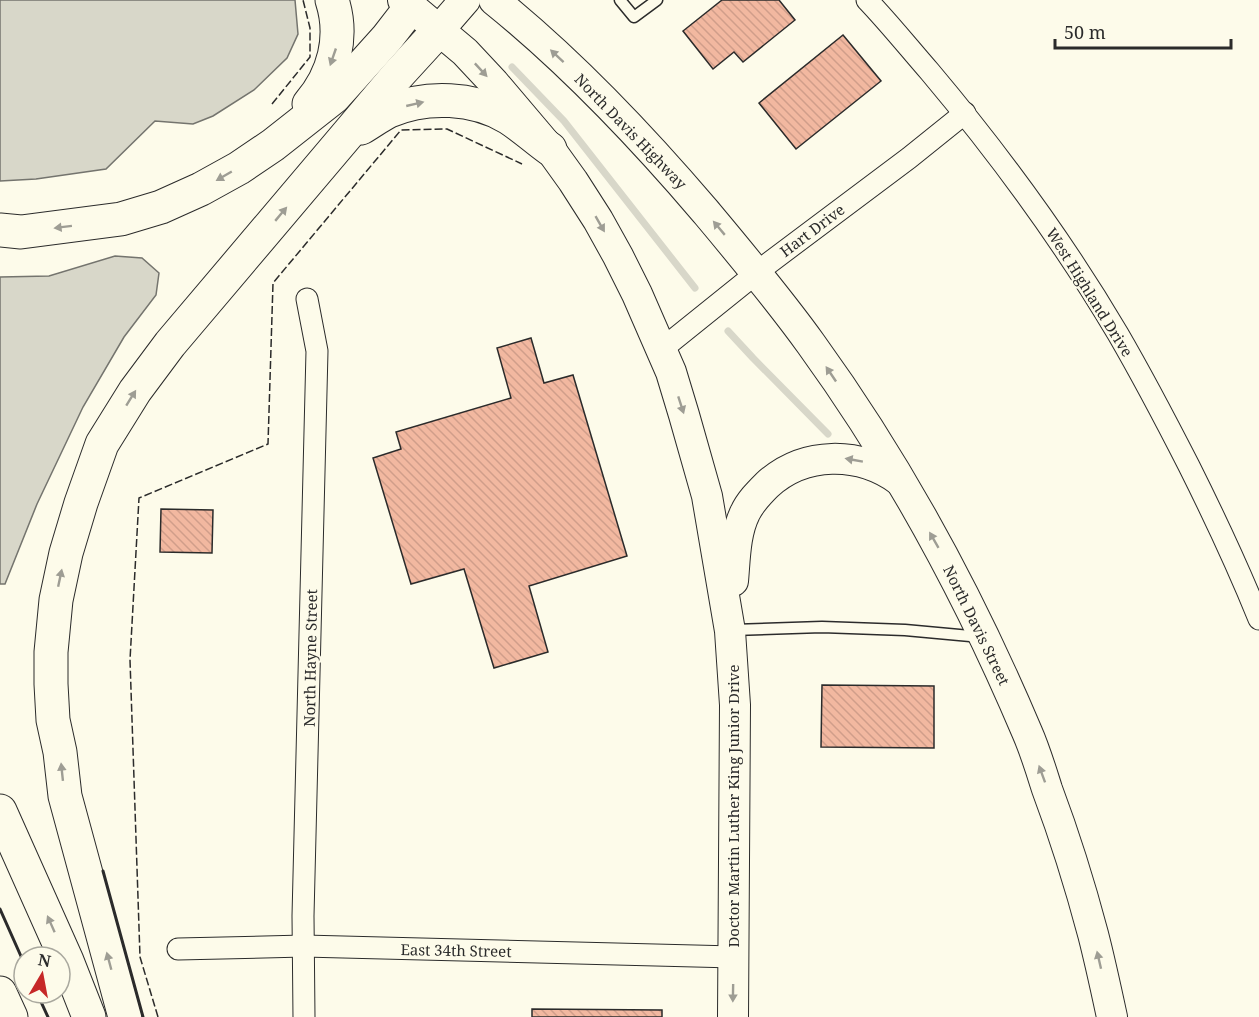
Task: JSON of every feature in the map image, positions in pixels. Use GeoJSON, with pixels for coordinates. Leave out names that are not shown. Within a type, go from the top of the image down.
{"type":"FeatureCollection","features":[{"type":"Feature","properties":{"kind":"highway"},"geometry":{"type":"LineString","coordinates":[[273,145],[315,97],[325,80],[337,48],[337,14],[332,0]]}},
{"type":"Feature","properties":{"kind":"highway"},"geometry":{"type":"LineString","coordinates":[[0,230],[21,232],[121,219],[161,207],[239,168],[273,145],[334,97],[387,38],[411,2]]}},
{"type":"Feature","properties":{"kind":"highway"},"geometry":{"type":"LineString","coordinates":[[125,1017],[65,796],[60,752],[53,720],[51,652],[56,600],[66,553],[81,503],[102,444],[135,391],[170,344],[396,77],[439,30]]}},
{"type":"Feature","properties":{"kind":"highway"},"geometry":{"type":"LineString","coordinates":[[345,139],[388,111],[416,103],[440,100],[480,105],[508,118],[550,149]]}},
{"type":"Feature","properties":{"kind":"highway"},"geometry":{"type":"LineString","coordinates":[[0,811],[67,961],[89,1017]]}},
{"type":"Feature","properties":{"kind":"highway"},"geometry":{"type":"LineString","coordinates":[[0,993],[11,1017]]}},
{"type":"Feature","properties":{"kind":"main road"},"geometry":{"type":"LineString","coordinates":[[411,2],[439,30],[465,0]]}},
{"type":"Feature","properties":{"kind":"main road","name":"North Davis Highway"},"geometry":{"type":"LineString","coordinates":[[494,0],[592,88],[678,180],[757,273]]}},
{"type":"Feature","properties":{"kind":"main road","name":"Doctor Martin Luther King Junior Drive"},"geometry":{"type":"LineString","coordinates":[[439,30],[465,52],[550,149],[598,220],[662,350],[684,415],[707,496],[730,631],[735,705],[733,1017]]}},
{"type":"Feature","properties":{"kind":"main road","name":"North Davis Street"},"geometry":{"type":"LineString","coordinates":[[757,273],[811,344],[860,416],[947,562],[984,637],[1028,734],[1067,843],[1093,934],[1112,1017]]}},
{"type":"Feature","properties":{"kind":"main road"},"geometry":{"type":"LineString","coordinates":[[730,631],[736,544],[744,513],[775,477],[795,466],[818,459],[842,458],[865,462],[887,472],[904,487]]}},
{"type":"Feature","properties":{"kind":"street","name":"West Highland Drive"},"geometry":{"type":"LineString","coordinates":[[867,0],[965,113],[1019,184],[1118,333],[1211,510],[1259,619]]}},
{"type":"Feature","properties":{"kind":"street","name":"Hart Drive"},"geometry":{"type":"LineString","coordinates":[[662,350],[757,273],[965,113]]}},
{"type":"Feature","properties":{"kind":"street","name":"North Hayne Street"},"geometry":{"type":"LineString","coordinates":[[304,1017],[303,916],[317,351],[308,299]]}},
{"type":"Feature","properties":{"kind":"street","name":"East 34th Street"},"geometry":{"type":"LineString","coordinates":[[178,949],[304,946],[734,957]]}},
{"type":"Feature","properties":{"kind":"lane"},"geometry":{"type":"LineString","coordinates":[[620,0],[634,17],[657,0]]}},
{"type":"Feature","properties":{"kind":"lane"},"geometry":{"type":"LineString","coordinates":[[730,631],[822,627],[905,630],[984,637]]}},
{"type":"Feature","properties":{"kind":"shaded area"},"geometry":{"type":"Polygon","coordinates":[[[0,0],[295,0],[298,34],[287,58],[254,90],[213,116],[193,124],[155,121],[106,169],[36,179],[0,181],[0,0]]]}},
{"type":"Feature","properties":{"kind":"shaded area"},"geometry":{"type":"Polygon","coordinates":[[[115,256],[142,258],[159,273],[156,295],[124,337],[83,407],[37,504],[5,584],[0,584],[0,277],[49,276],[115,256]]]}},
{"type":"Feature","properties":{"kind":"building"},"geometry":{"type":"Polygon","coordinates":[[[722,0],[779,0],[795,20],[743,62],[734,52],[713,69],[683,31],[722,0]]]}},
{"type":"Feature","properties":{"kind":"building"},"geometry":{"type":"Polygon","coordinates":[[[843,35],[881,81],[796,149],[759,103],[843,35]]]}},
{"type":"Feature","properties":{"kind":"building"},"geometry":{"type":"Polygon","coordinates":[[[531,338],[544,383],[573,375],[627,556],[529,586],[548,652],[494,668],[464,569],[411,584],[373,458],[401,449],[396,432],[511,398],[497,348],[531,338]]]}},
{"type":"Feature","properties":{"kind":"building"},"geometry":{"type":"Polygon","coordinates":[[[161,509],[213,510],[212,553],[160,552],[161,509]]]}},
{"type":"Feature","properties":{"kind":"building"},"geometry":{"type":"Polygon","coordinates":[[[822,685],[934,686],[934,748],[821,747],[822,685]]]}},
{"type":"Feature","properties":{"kind":"building"},"geometry":{"type":"Polygon","coordinates":[[[532,1009],[662,1010],[662,1017],[532,1017],[532,1009]]]}},
{"type":"Feature","properties":{"kind":"waterway"},"geometry":{"type":"LineString","coordinates":[[512,67],[564,121],[695,288]]}},
{"type":"Feature","properties":{"kind":"waterway"},"geometry":{"type":"LineString","coordinates":[[728,331],[828,434]]}},
{"type":"Feature","properties":{"kind":"fence"},"geometry":{"type":"LineString","coordinates":[[272,104],[310,57],[310,28],[303,0]]}},
{"type":"Feature","properties":{"kind":"fence"},"geometry":{"type":"LineString","coordinates":[[158,1017],[140,957],[130,660],[139,498],[268,444],[273,283],[401,130],[447,129],[522,164]]}},
{"type":"Feature","properties":{"kind":"wall"},"geometry":{"type":"LineString","coordinates":[[103,871],[143,1017]]}},
{"type":"Feature","properties":{"kind":"wall"},"geometry":{"type":"LineString","coordinates":[[0,909],[16,945]]}},
{"type":"Feature","properties":{"kind":"wall"},"geometry":{"type":"LineString","coordinates":[[42,1005],[48,1017]]}}]}
